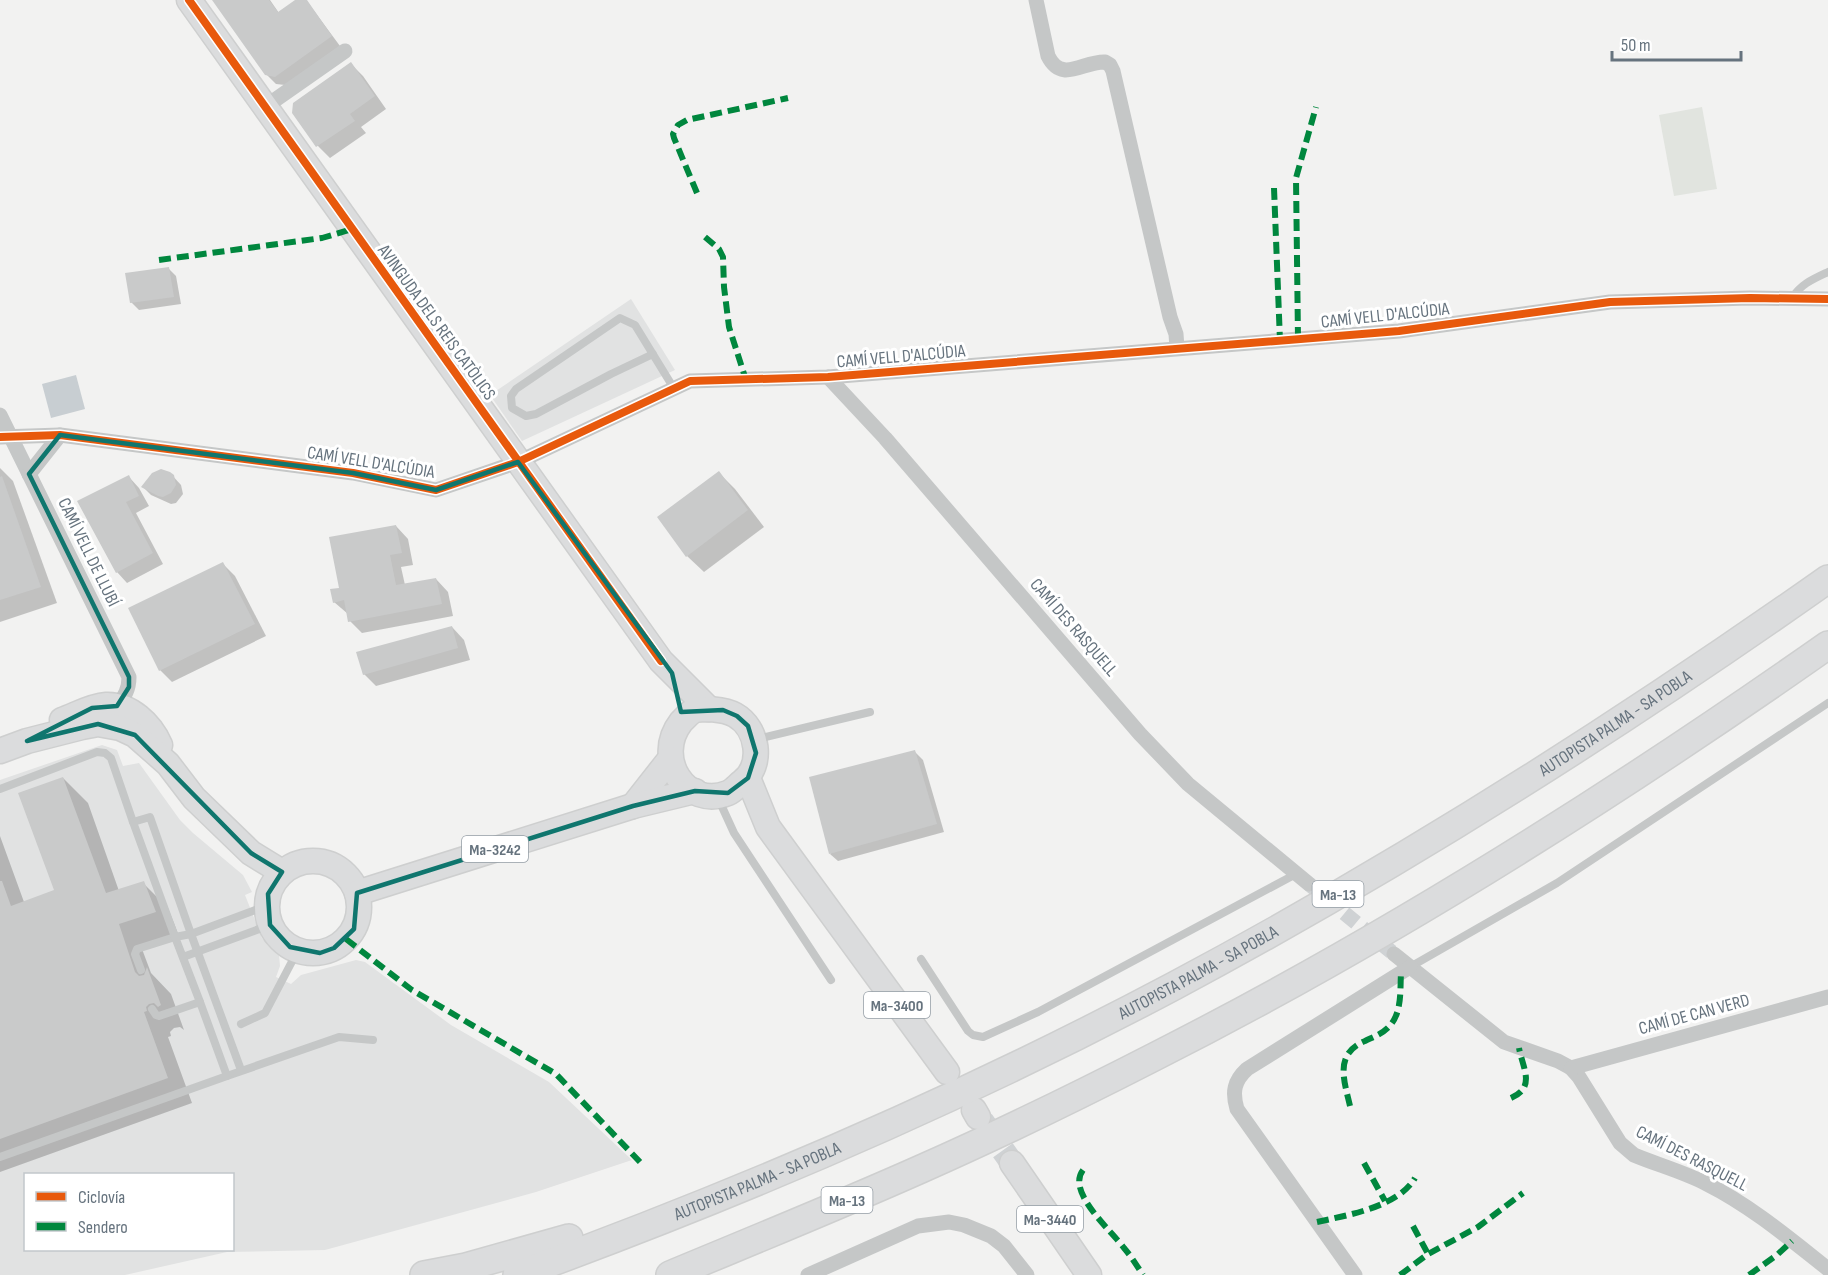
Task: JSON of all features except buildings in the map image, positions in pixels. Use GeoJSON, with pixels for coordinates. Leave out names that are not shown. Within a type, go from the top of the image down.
{"type":"FeatureCollection","features":[{"type":"Feature","properties":{"kind":"highway","name":"AUTOPISTA PALMA - SA POBLA"},"geometry":{"type":"LineString","coordinates":[[517,1275],[616,1238],[818,1156],[1096,1026],[1250,944],[1402,857],[1552,765],[1670,688],[1828,579]]}},
{"type":"Feature","properties":{"kind":"highway","name":"Ma-13"},"geometry":{"type":"LineString","coordinates":[[670,1275],[922,1169],[1023,1122],[1234,1015],[1386,930],[1526,846],[1645,770],[1828,645]]}},
{"type":"Feature","properties":{"kind":"highway"},"geometry":{"type":"LineString","coordinates":[[424,1275],[466,1267],[555,1243],[634,1216],[680,1212]]}},
{"type":"Feature","properties":{"kind":"main road","name":"AVINGUDA DELS REIS CATÒLICS"},"geometry":{"type":"LineString","coordinates":[[189,0],[667,667]]}},
{"type":"Feature","properties":{"kind":"main road"},"geometry":{"type":"LineString","coordinates":[[667,667],[709,709]]}},
{"type":"Feature","properties":{"kind":"main road"},"geometry":{"type":"LineString","coordinates":[[667,667],[683,721]]}},
{"type":"Feature","properties":{"kind":"main road"},"geometry":{"type":"LineString","coordinates":[[27,741],[57,723],[92,708],[105,705],[117,706],[131,712],[150,729],[168,764]]}},
{"type":"Feature","properties":{"kind":"main road"},"geometry":{"type":"LineString","coordinates":[[633,806],[670,759],[670,745],[674,732],[693,711],[723,710],[737,716],[748,726],[754,740],[756,753],[754,766],[748,778],[713,793]]}},
{"type":"Feature","properties":{"kind":"main road"},"geometry":{"type":"LineString","coordinates":[[0,751],[27,741],[82,727],[109,725],[120,728],[135,735],[168,764],[194,798],[251,853],[282,872]]}},
{"type":"Feature","properties":{"kind":"main road","name":"Ma-3400"},"geometry":{"type":"LineString","coordinates":[[670,759],[675,773],[683,784],[713,793],[768,827]]}},
{"type":"Feature","properties":{"kind":"main road","name":"Ma-3400"},"geometry":{"type":"LineString","coordinates":[[748,778],[768,827],[947,1072]]}},
{"type":"Feature","properties":{"kind":"main road","name":"Ma-3242"},"geometry":{"type":"LineString","coordinates":[[357,893],[633,806],[713,793]]}},
{"type":"Feature","properties":{"kind":"main road"},"geometry":{"type":"LineString","coordinates":[[302,862],[325,862],[339,869],[350,879],[357,893],[358,918],[354,929],[334,948],[320,953],[290,947],[278,938],[268,916],[268,894],[274,882],[282,872],[302,862]]}},
{"type":"Feature","properties":{"kind":"main road","name":"Ma-3440"},"geometry":{"type":"LineString","coordinates":[[1012,1163],[1089,1275]]}},
{"type":"Feature","properties":{"kind":"street"},"geometry":{"type":"LineString","coordinates":[[1036,0],[1048,56],[1052,63],[1066,71],[1100,62],[1110,65],[1113,71],[1170,317],[1176,334],[1177,348]]}},
{"type":"Feature","properties":{"kind":"street"},"geometry":{"type":"LineString","coordinates":[[265,107],[345,51]]}},
{"type":"Feature","properties":{"kind":"street","name":"CAMÍ VELL D'ALCÚDIA"},"geometry":{"type":"LineString","coordinates":[[5,436],[60,435],[353,473],[436,490],[518,462],[673,387],[690,381],[828,377],[1399,332],[1610,302],[1792,298],[1828,300]]}},
{"type":"Feature","properties":{"kind":"street","name":"CAMÍ DES RASQUELL"},"geometry":{"type":"LineString","coordinates":[[828,377],[885,438],[1140,734],[1188,784],[1308,884]]}},
{"type":"Feature","properties":{"kind":"street","name":"CAMÍ VELL DE LLUBÍ"},"geometry":{"type":"LineString","coordinates":[[0,415],[5,436],[29,474],[129,677],[129,687],[125,697],[117,706]]}},
{"type":"Feature","properties":{"kind":"street"},"geometry":{"type":"LineString","coordinates":[[29,474],[60,435]]}},
{"type":"Feature","properties":{"kind":"street"},"geometry":{"type":"LineString","coordinates":[[1394,954],[1504,1042],[1558,1061],[1571,1068]]}},
{"type":"Feature","properties":{"kind":"street"},"geometry":{"type":"LineString","coordinates":[[1355,1275],[1237,1109],[1234,1090],[1236,1082],[1247,1069],[1410,967]]}},
{"type":"Feature","properties":{"kind":"street","name":"CAMÍ DE CAN VERD"},"geometry":{"type":"LineString","coordinates":[[1571,1068],[1828,997]]}},
{"type":"Feature","properties":{"kind":"street","name":"CAMÍ DES RASQUELL"},"geometry":{"type":"LineString","coordinates":[[1571,1068],[1626,1150],[1694,1178],[1731,1197],[1828,1269]]}},
{"type":"Feature","properties":{"kind":"street"},"geometry":{"type":"LineString","coordinates":[[808,1275],[918,1226],[949,1222],[964,1225],[991,1236],[1004,1246],[1027,1275]]}},
{"type":"Feature","properties":{"kind":"lane"},"geometry":{"type":"LineString","coordinates":[[1792,298],[1806,282],[1828,272]]}},
{"type":"Feature","properties":{"kind":"lane"},"geometry":{"type":"LineString","coordinates":[[653,354],[536,414],[526,416],[517,413],[512,408],[511,396],[516,389],[620,318],[635,325],[653,354],[673,387]]}},
{"type":"Feature","properties":{"kind":"lane"},"geometry":{"type":"LineString","coordinates":[[1410,967],[1557,884],[1828,703]]}},
{"type":"Feature","properties":{"kind":"lane"},"geometry":{"type":"LineString","coordinates":[[754,740],[870,712]]}},
{"type":"Feature","properties":{"kind":"lane"},"geometry":{"type":"LineString","coordinates":[[0,789],[97,752],[105,753],[111,758],[226,1076]]}},
{"type":"Feature","properties":{"kind":"lane"},"geometry":{"type":"LineString","coordinates":[[713,793],[734,833],[831,980]]}},
{"type":"Feature","properties":{"kind":"lane"},"geometry":{"type":"LineString","coordinates":[[133,822],[150,816],[241,1070]]}},
{"type":"Feature","properties":{"kind":"lane"},"geometry":{"type":"LineString","coordinates":[[921,959],[968,1031],[973,1035],[983,1036],[1038,1012],[1296,874]]}},
{"type":"Feature","properties":{"kind":"lane"},"geometry":{"type":"LineString","coordinates":[[141,970],[135,954],[137,949],[175,937],[268,916]]}},
{"type":"Feature","properties":{"kind":"lane"},"geometry":{"type":"LineString","coordinates":[[183,957],[268,916]]}},
{"type":"Feature","properties":{"kind":"lane"},"geometry":{"type":"LineString","coordinates":[[241,1024],[265,1013],[298,950]]}},
{"type":"Feature","properties":{"kind":"lane"},"geometry":{"type":"LineString","coordinates":[[152,1009],[159,1016],[200,1002]]}},
{"type":"Feature","properties":{"kind":"lane"},"geometry":{"type":"LineString","coordinates":[[0,1157],[339,1037],[373,1040]]}},
{"type":"Feature","properties":{"kind":"highlighted area"},"geometry":{"type":"Polygon","coordinates":[[[60,435],[353,473],[436,490],[518,462],[672,673],[681,712],[723,710],[737,716],[748,726],[756,753],[748,778],[728,793],[695,791],[633,806],[357,893],[354,929],[334,948],[320,953],[290,947],[270,925],[268,894],[282,872],[251,853],[135,735],[98,724],[27,741],[92,708],[117,706],[129,687],[129,677],[29,474],[60,435]]]}},
{"type":"Feature","properties":{"kind":"shaded area"},"geometry":{"type":"Polygon","coordinates":[[[1702,107],[1717,189],[1674,196],[1659,115],[1702,107]]]}},
{"type":"Feature","properties":{"kind":"shaded area"},"geometry":{"type":"Polygon","coordinates":[[[631,299],[675,370],[522,441],[490,395],[631,299]]]}},
{"type":"Feature","properties":{"kind":"shaded area"},"geometry":{"type":"Polygon","coordinates":[[[76,375],[85,409],[51,418],[42,384],[76,375]]]}},
{"type":"Feature","properties":{"kind":"shaded area"},"geometry":{"type":"Polygon","coordinates":[[[102,745],[117,750],[123,766],[139,763],[180,820],[243,875],[252,892],[245,895],[262,938],[279,955],[280,966],[276,977],[291,984],[301,975],[356,960],[365,962],[451,1025],[549,1082],[632,1160],[536,1192],[325,1250],[227,1252],[125,1275],[0,1275],[0,780],[102,745]]]}},
{"type":"Feature","properties":{"kind":"tunnel"},"geometry":{"type":"LineString","coordinates":[[1309,884],[1394,954]]}},
{"type":"Feature","properties":{"kind":"tunnel"},"geometry":{"type":"LineString","coordinates":[[982,1121],[1012,1163]]}},
{"type":"Feature","properties":{"kind":"marked path"},"geometry":{"type":"LineString","coordinates":[[697,193],[674,138],[673,134],[678,125],[687,120],[788,98]]}},
{"type":"Feature","properties":{"kind":"marked path"},"geometry":{"type":"LineString","coordinates":[[1298,339],[1296,178],[1316,107]]}},
{"type":"Feature","properties":{"kind":"marked path"},"geometry":{"type":"LineString","coordinates":[[1274,188],[1280,341]]}},
{"type":"Feature","properties":{"kind":"marked path"},"geometry":{"type":"LineString","coordinates":[[159,260],[322,238],[352,229]]}},
{"type":"Feature","properties":{"kind":"marked path"},"geometry":{"type":"LineString","coordinates":[[705,237],[719,249],[723,257],[729,327],[746,380]]}},
{"type":"Feature","properties":{"kind":"marked path"},"geometry":{"type":"LineString","coordinates":[[346,939],[412,990],[556,1074],[640,1162]]}},
{"type":"Feature","properties":{"kind":"marked path"},"geometry":{"type":"LineString","coordinates":[[1350,1106],[1344,1077],[1345,1060],[1355,1046],[1383,1032],[1392,1023],[1399,1005],[1401,973]]}},
{"type":"Feature","properties":{"kind":"marked path"},"geometry":{"type":"LineString","coordinates":[[1511,1098],[1519,1094],[1526,1083],[1519,1048]]}},
{"type":"Feature","properties":{"kind":"marked path"},"geometry":{"type":"LineString","coordinates":[[1364,1163],[1385,1201]]}},
{"type":"Feature","properties":{"kind":"marked path"},"geometry":{"type":"LineString","coordinates":[[1083,1170],[1079,1179],[1085,1200],[1143,1275]]}},
{"type":"Feature","properties":{"kind":"marked path"},"geometry":{"type":"LineString","coordinates":[[1317,1222],[1357,1213],[1385,1203],[1407,1188],[1415,1178]]}},
{"type":"Feature","properties":{"kind":"marked path"},"geometry":{"type":"LineString","coordinates":[[1400,1275],[1428,1254],[1478,1227],[1523,1193]]}},
{"type":"Feature","properties":{"kind":"marked path"},"geometry":{"type":"LineString","coordinates":[[1413,1226],[1428,1254]]}},
{"type":"Feature","properties":{"kind":"marked path"},"geometry":{"type":"LineString","coordinates":[[1749,1275],[1792,1241]]}},
{"type":"Feature","properties":{"kind":"cycle path"},"geometry":{"type":"LineString","coordinates":[[189,0],[661,661]]}},
{"type":"Feature","properties":{"kind":"cycle path"},"geometry":{"type":"LineString","coordinates":[[0,437],[60,435],[353,473],[436,490],[518,462],[690,381],[828,377],[1399,331],[1610,302],[1750,298],[1828,299]]}}]}
